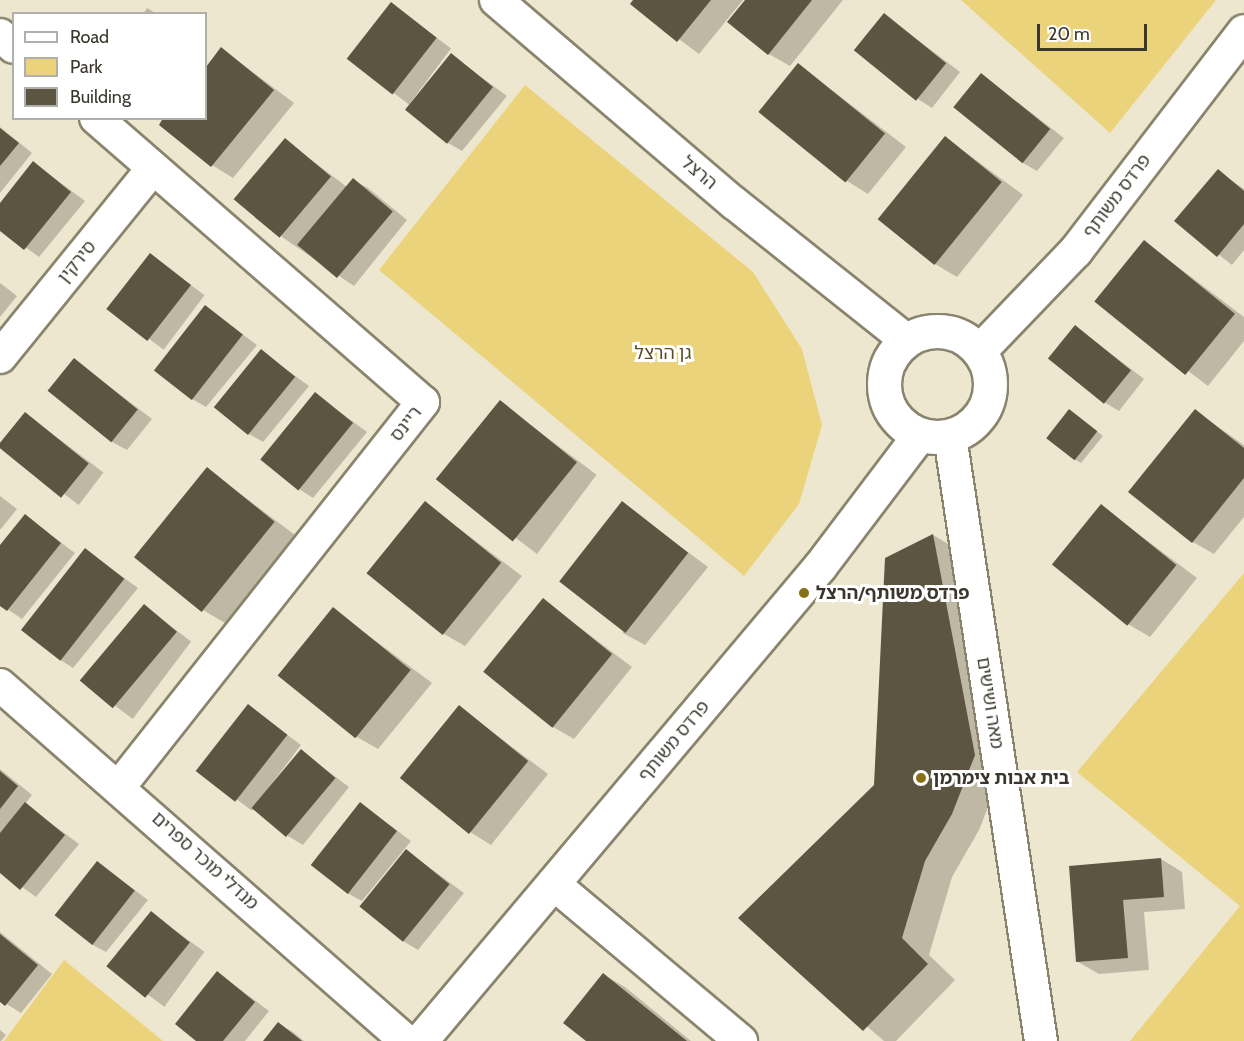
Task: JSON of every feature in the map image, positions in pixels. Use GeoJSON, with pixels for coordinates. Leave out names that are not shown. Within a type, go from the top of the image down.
{"type":"FeatureCollection","features":[{"type":"Feature","properties":{"kind":"street","name":"הרצל"},"geometry":{"type":"LineString","coordinates":[[495,0],[734,203],[906,340]]}},
{"type":"Feature","properties":{"kind":"street","name":"פרדס משותף"},"geometry":{"type":"LineString","coordinates":[[979,351],[1075,251],[1244,31]]}},
{"type":"Feature","properties":{"kind":"street"},"geometry":{"type":"LineString","coordinates":[[0,35],[12,45]]}},
{"type":"Feature","properties":{"kind":"street","name":"ריינס"},"geometry":{"type":"LineString","coordinates":[[98,120],[423,402],[120,785]]}},
{"type":"Feature","properties":{"kind":"street","name":"סירקין"},"geometry":{"type":"LineString","coordinates":[[0,357],[153,168]]}},
{"type":"Feature","properties":{"kind":"street"},"geometry":{"type":"LineString","coordinates":[[937,330],[968,340],[979,351],[990,379],[984,409],[934,435],[893,415],[885,399],[887,366],[906,340],[937,330]]}},
{"type":"Feature","properties":{"kind":"street","name":"פרדס משותף"},"geometry":{"type":"LineString","coordinates":[[420,1041],[555,885],[820,566],[934,435]]}},
{"type":"Feature","properties":{"kind":"street","name":"מאה ושישים"},"geometry":{"type":"LineString","coordinates":[[934,435],[1041,1041]]}},
{"type":"Feature","properties":{"kind":"street","name":"מנדלי מוכר ספרים"},"geometry":{"type":"LineString","coordinates":[[0,685],[120,785],[406,1041]]}},
{"type":"Feature","properties":{"kind":"street"},"geometry":{"type":"LineString","coordinates":[[555,885],[741,1041]]}},
{"type":"Feature","properties":{"kind":"green space"},"geometry":{"type":"Polygon","coordinates":[[[961,0],[1216,0],[1110,133],[961,0]]]}},
{"type":"Feature","properties":{"kind":"green space","name":"גן הרצל"},"geometry":{"type":"Polygon","coordinates":[[[525,85],[753,272],[802,349],[822,425],[799,504],[744,576],[379,270],[525,85]]]}},
{"type":"Feature","properties":{"kind":"green space"},"geometry":{"type":"Polygon","coordinates":[[[1244,573],[1244,1041],[1130,1041],[1240,906],[1077,772],[1244,573]]]}},
{"type":"Feature","properties":{"kind":"green space"},"geometry":{"type":"Polygon","coordinates":[[[64,960],[163,1041],[4,1041],[64,960]]]}},
{"type":"Feature","properties":{"kind":"building"},"geometry":{"type":"Polygon","coordinates":[[[633,0],[711,0],[677,42],[630,4],[633,0]]]}},
{"type":"Feature","properties":{"kind":"building"},"geometry":{"type":"Polygon","coordinates":[[[745,0],[812,0],[768,55],[727,22],[745,0]]]}},
{"type":"Feature","properties":{"kind":"building"},"geometry":{"type":"Polygon","coordinates":[[[391,2],[437,38],[392,94],[347,59],[391,2]]]}},
{"type":"Feature","properties":{"kind":"building"},"geometry":{"type":"Polygon","coordinates":[[[884,13],[946,63],[916,101],[854,50],[884,13]]]}},
{"type":"Feature","properties":{"kind":"building"},"geometry":{"type":"Polygon","coordinates":[[[221,47],[274,90],[211,167],[159,125],[162,120],[207,120],[207,66],[221,47]]]}},
{"type":"Feature","properties":{"kind":"building"},"geometry":{"type":"Polygon","coordinates":[[[451,53],[493,87],[447,144],[405,110],[451,53]]]}},
{"type":"Feature","properties":{"kind":"building"},"geometry":{"type":"Polygon","coordinates":[[[798,63],[885,133],[845,182],[758,112],[798,63]]]}},
{"type":"Feature","properties":{"kind":"building"},"geometry":{"type":"Polygon","coordinates":[[[981,73],[1050,129],[1022,163],[953,107],[981,73]]]}},
{"type":"Feature","properties":{"kind":"building"},"geometry":{"type":"Polygon","coordinates":[[[0,128],[19,143],[0,166],[0,128]]]}},
{"type":"Feature","properties":{"kind":"building"},"geometry":{"type":"Polygon","coordinates":[[[945,136],[1002,182],[934,265],[878,219],[945,136]]]}},
{"type":"Feature","properties":{"kind":"building"},"geometry":{"type":"Polygon","coordinates":[[[285,138],[331,177],[280,238],[234,199],[285,138]]]}},
{"type":"Feature","properties":{"kind":"building"},"geometry":{"type":"Polygon","coordinates":[[[33,161],[71,192],[24,250],[0,231],[0,203],[33,161]]]}},
{"type":"Feature","properties":{"kind":"building"},"geometry":{"type":"Polygon","coordinates":[[[1218,169],[1244,191],[1244,224],[1217,257],[1174,221],[1218,169]]]}},
{"type":"Feature","properties":{"kind":"building"},"geometry":{"type":"Polygon","coordinates":[[[353,178],[393,211],[337,278],[297,245],[353,178]]]}},
{"type":"Feature","properties":{"kind":"building"},"geometry":{"type":"Polygon","coordinates":[[[1144,240],[1235,314],[1185,375],[1094,301],[1144,240]]]}},
{"type":"Feature","properties":{"kind":"building"},"geometry":{"type":"Polygon","coordinates":[[[150,253],[191,285],[147,341],[106,309],[150,253]]]}},
{"type":"Feature","properties":{"kind":"building"},"geometry":{"type":"Polygon","coordinates":[[[205,305],[243,335],[192,400],[154,370],[205,305]]]}},
{"type":"Feature","properties":{"kind":"building"},"geometry":{"type":"Polygon","coordinates":[[[1075,325],[1131,370],[1104,404],[1048,358],[1075,325]]]}},
{"type":"Feature","properties":{"kind":"building"},"geometry":{"type":"Polygon","coordinates":[[[261,349],[295,377],[248,435],[214,407],[261,349]]]}},
{"type":"Feature","properties":{"kind":"building"},"geometry":{"type":"Polygon","coordinates":[[[74,358],[138,410],[111,442],[48,391],[74,358]]]}},
{"type":"Feature","properties":{"kind":"building"},"geometry":{"type":"Polygon","coordinates":[[[315,392],[353,423],[298,490],[260,460],[315,392]]]}},
{"type":"Feature","properties":{"kind":"building"},"geometry":{"type":"Polygon","coordinates":[[[500,400],[577,462],[513,542],[436,479],[500,400]]]}},
{"type":"Feature","properties":{"kind":"building"},"geometry":{"type":"Polygon","coordinates":[[[1069,409],[1097,431],[1075,460],[1046,438],[1069,409]]]}},
{"type":"Feature","properties":{"kind":"building"},"geometry":{"type":"Polygon","coordinates":[[[1195,409],[1244,448],[1244,478],[1192,543],[1128,492],[1195,409]]]}},
{"type":"Feature","properties":{"kind":"building"},"geometry":{"type":"Polygon","coordinates":[[[25,412],[89,464],[61,498],[0,448],[0,443],[25,412]]]}},
{"type":"Feature","properties":{"kind":"building"},"geometry":{"type":"Polygon","coordinates":[[[207,467],[275,522],[202,612],[134,557],[207,467]]]}},
{"type":"Feature","properties":{"kind":"building"},"geometry":{"type":"Polygon","coordinates":[[[425,501],[501,563],[443,635],[366,573],[425,501]]]}},
{"type":"Feature","properties":{"kind":"building"},"geometry":{"type":"Polygon","coordinates":[[[622,501],[688,553],[625,633],[559,581],[622,501]]]}},
{"type":"Feature","properties":{"kind":"building"},"geometry":{"type":"Polygon","coordinates":[[[1101,504],[1176,565],[1127,626],[1052,565],[1101,504]]]}},
{"type":"Feature","properties":{"kind":"building"},"geometry":{"type":"Polygon","coordinates":[[[25,514],[61,543],[7,611],[0,606],[0,545],[25,514]]]}},
{"type":"Feature","properties":{"kind":"building","name":"בית אבות צימרמן"},"geometry":{"type":"Polygon","coordinates":[[[933,534],[975,755],[952,814],[925,861],[902,938],[928,964],[863,1031],[738,918],[874,785],[885,558],[933,534]]]}},
{"type":"Feature","properties":{"kind":"building"},"geometry":{"type":"Polygon","coordinates":[[[85,548],[124,579],[60,661],[21,630],[85,548]]]}},
{"type":"Feature","properties":{"kind":"building"},"geometry":{"type":"Polygon","coordinates":[[[543,598],[612,654],[552,728],[483,672],[543,598]]]}},
{"type":"Feature","properties":{"kind":"building"},"geometry":{"type":"Polygon","coordinates":[[[144,604],[177,632],[113,708],[80,681],[144,604]]]}},
{"type":"Feature","properties":{"kind":"building"},"geometry":{"type":"Polygon","coordinates":[[[333,607],[411,670],[355,738],[278,675],[333,607]]]}},
{"type":"Feature","properties":{"kind":"building"},"geometry":{"type":"Polygon","coordinates":[[[248,704],[287,735],[235,802],[196,771],[248,704]]]}},
{"type":"Feature","properties":{"kind":"building"},"geometry":{"type":"Polygon","coordinates":[[[459,705],[528,761],[469,834],[400,778],[459,705]]]}},
{"type":"Feature","properties":{"kind":"building"},"geometry":{"type":"Polygon","coordinates":[[[301,749],[335,778],[286,837],[252,808],[301,749]]]}},
{"type":"Feature","properties":{"kind":"building"},"geometry":{"type":"Polygon","coordinates":[[[0,771],[18,786],[0,809],[0,771]]]}},
{"type":"Feature","properties":{"kind":"building"},"geometry":{"type":"Polygon","coordinates":[[[25,802],[65,835],[20,890],[0,873],[0,833],[25,802]]]}},
{"type":"Feature","properties":{"kind":"building"},"geometry":{"type":"Polygon","coordinates":[[[360,802],[397,831],[348,894],[311,865],[360,802]]]}},
{"type":"Feature","properties":{"kind":"building"},"geometry":{"type":"Polygon","coordinates":[[[406,849],[450,884],[403,942],[359,907],[406,849]]]}},
{"type":"Feature","properties":{"kind":"building"},"geometry":{"type":"Polygon","coordinates":[[[1161,858],[1164,897],[1123,900],[1128,958],[1076,962],[1069,866],[1161,858]]]}},
{"type":"Feature","properties":{"kind":"building"},"geometry":{"type":"Polygon","coordinates":[[[97,861],[135,891],[92,945],[55,915],[97,861]]]}},
{"type":"Feature","properties":{"kind":"building"},"geometry":{"type":"Polygon","coordinates":[[[151,911],[190,942],[145,998],[106,966],[151,911]]]}},
{"type":"Feature","properties":{"kind":"building"},"geometry":{"type":"Polygon","coordinates":[[[0,934],[38,965],[5,1006],[0,1002],[0,934]]]}},
{"type":"Feature","properties":{"kind":"building"},"geometry":{"type":"Polygon","coordinates":[[[217,971],[255,1002],[223,1041],[196,1041],[175,1024],[217,971]]]}},
{"type":"Feature","properties":{"kind":"building"},"geometry":{"type":"Polygon","coordinates":[[[603,973],[687,1041],[586,1041],[563,1023],[603,973]]]}},
{"type":"Feature","properties":{"kind":"building"},"geometry":{"type":"Polygon","coordinates":[[[278,1022],[302,1041],[263,1041],[278,1022]]]}},
{"type":"Feature","properties":{"kind":"place","name":"פרדס משותף/הרצל"},"geometry":{"type":"Point","coordinates":[804,593]}},
{"type":"Feature","properties":{"kind":"place","name":"בית אבות צימרמן"},"geometry":{"type":"Point","coordinates":[921,778]}}]}
